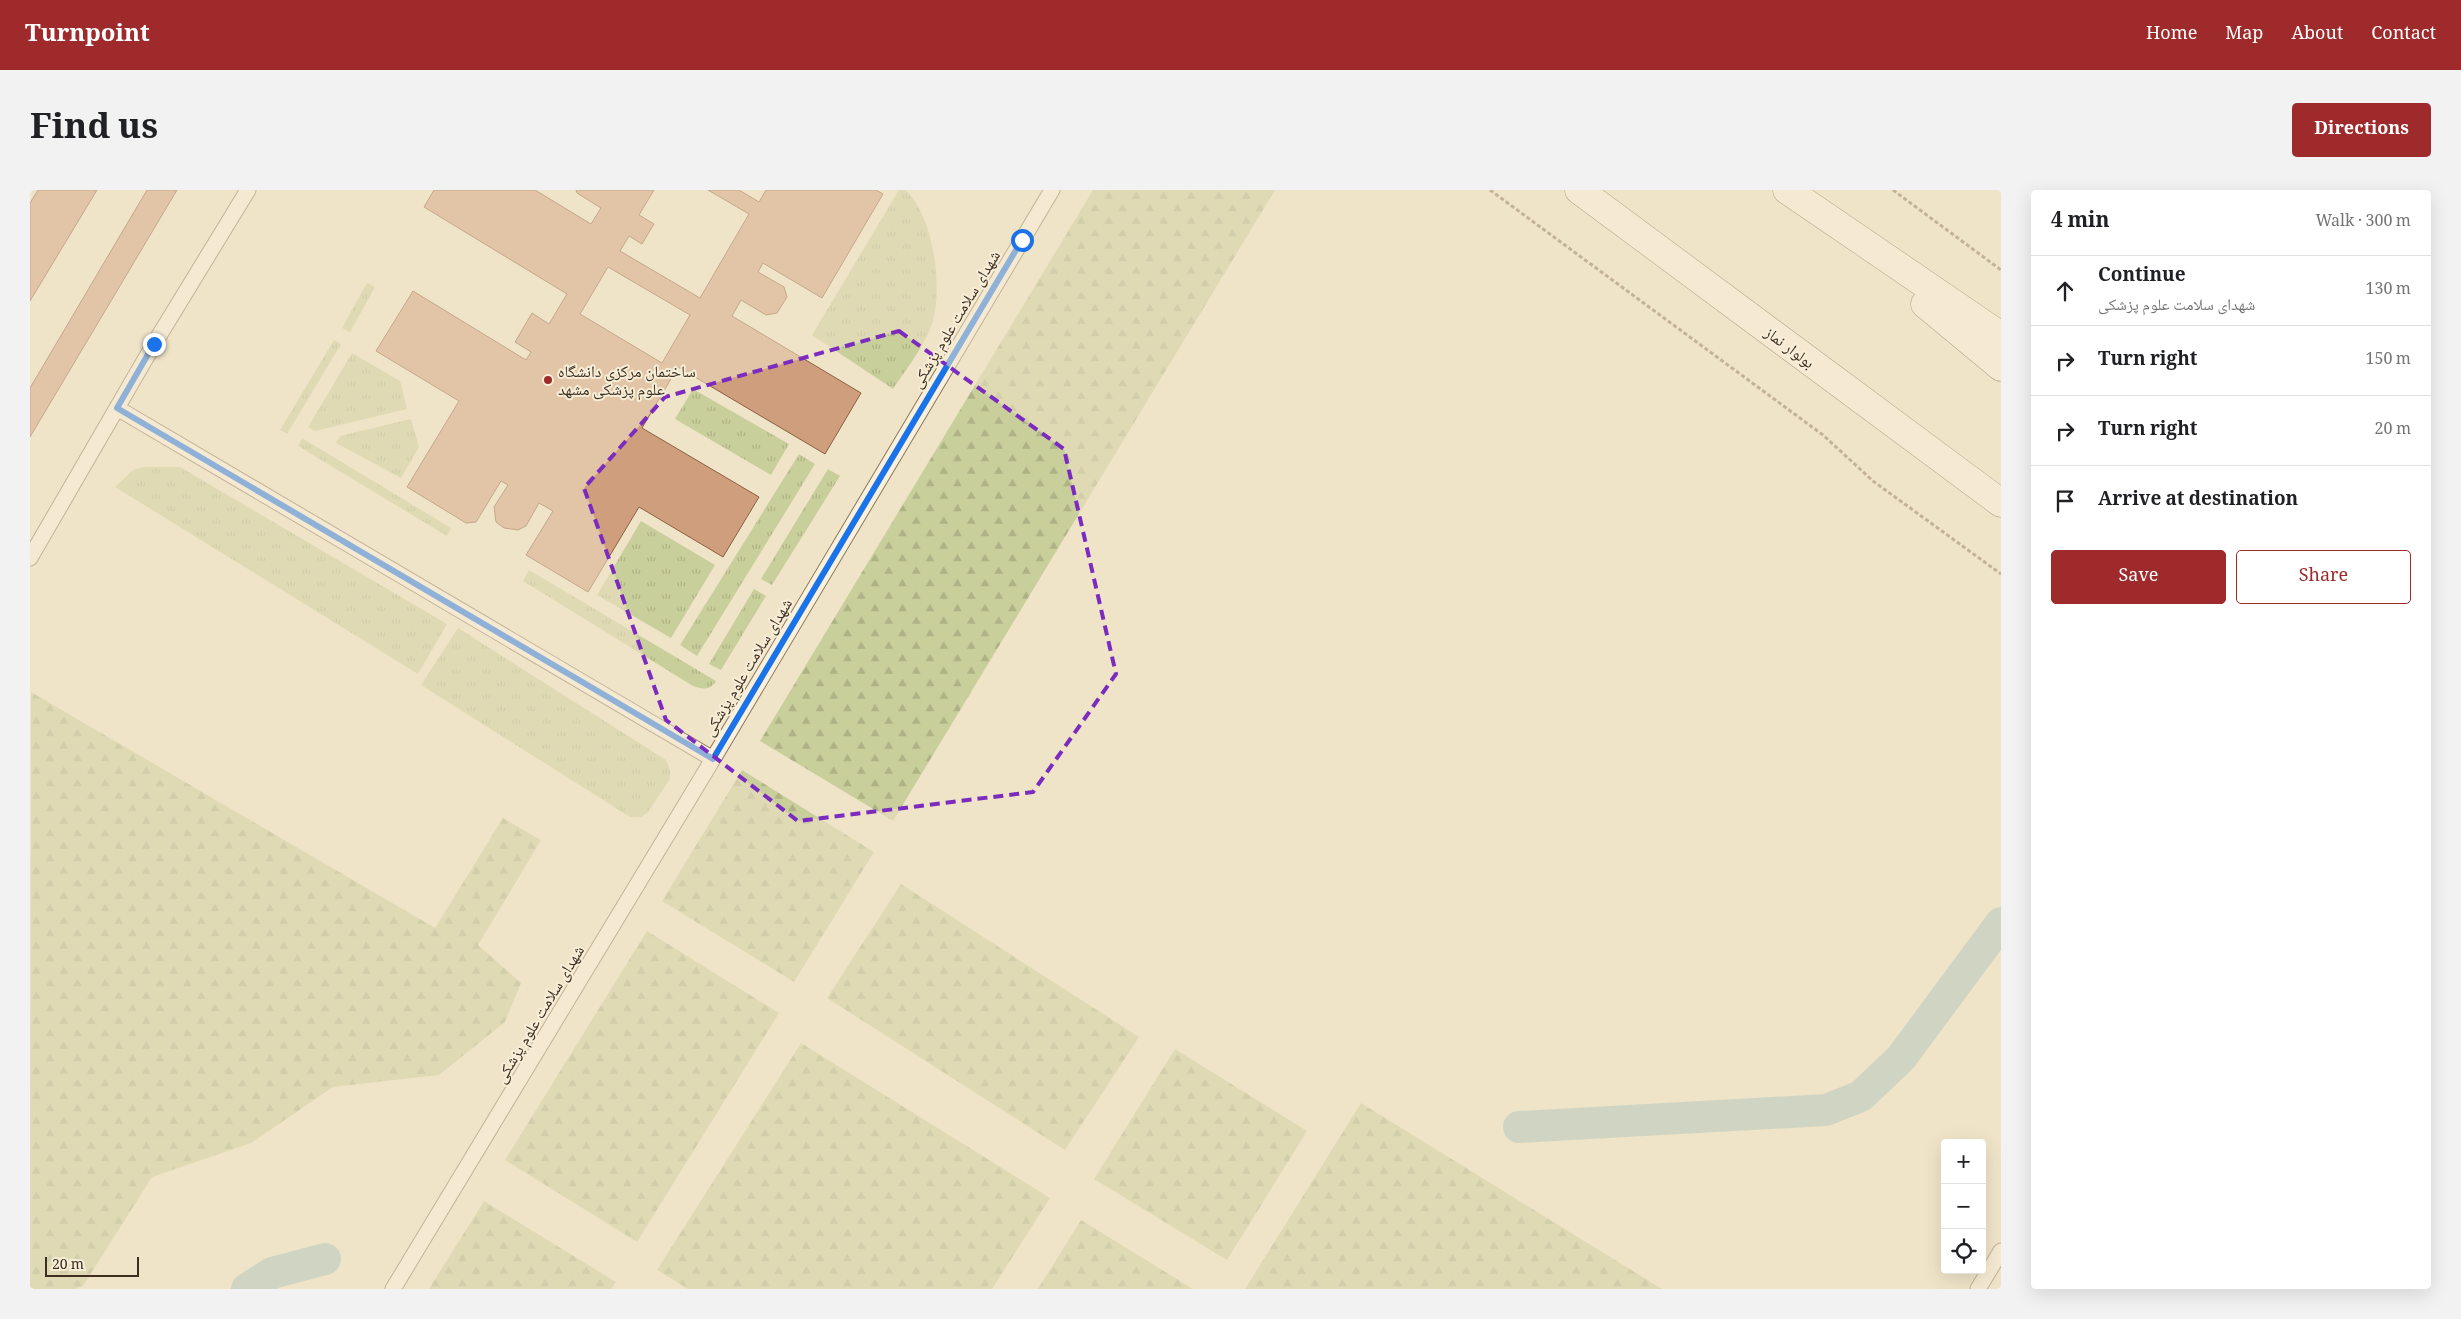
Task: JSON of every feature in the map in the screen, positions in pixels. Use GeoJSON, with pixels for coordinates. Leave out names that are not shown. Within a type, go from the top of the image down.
{"type":"FeatureCollection","features":[{"type":"Feature","properties":{"kind":"main road","name":"بولوار نماز"},"geometry":{"type":"LineString","coordinates":[[1580,190],[2001,504]]}},
{"type":"Feature","properties":{"kind":"main road"},"geometry":{"type":"LineString","coordinates":[[1797,197],[2001,336]]}},
{"type":"Feature","properties":{"kind":"main road"},"geometry":{"type":"LineString","coordinates":[[1797,197],[2001,367]]}},
{"type":"Feature","properties":{"kind":"lane"},"geometry":{"type":"LineString","coordinates":[[30,558],[117,408],[248,190]]}},
{"type":"Feature","properties":{"kind":"lane","name":"شهدای سلامت علوم پزشکی"},"geometry":{"type":"LineString","coordinates":[[393,1289],[713,759],[1052,190]]}},
{"type":"Feature","properties":{"kind":"lane"},"geometry":{"type":"LineString","coordinates":[[117,408],[713,759]]}},
{"type":"Feature","properties":{"kind":"lane"},"geometry":{"type":"LineString","coordinates":[[1978,1289],[2001,1251]]}},
{"type":"Feature","properties":{"kind":"path"},"geometry":{"type":"LineString","coordinates":[[1490,190],[1823,435],[1873,481],[2001,574]]}},
{"type":"Feature","properties":{"kind":"path"},"geometry":{"type":"LineString","coordinates":[[1893,190],[2001,270]]}},
{"type":"Feature","properties":{"kind":"highlighted area"},"geometry":{"type":"Polygon","coordinates":[[[899,331],[1064,449],[1116,674],[1033,792],[798,821],[666,720],[584,488],[665,397],[899,331]]]}},
{"type":"Feature","properties":{"kind":"green space"},"geometry":{"type":"Polygon","coordinates":[[[899,190],[905,190],[915,202],[924,219],[930,238],[937,280],[933,319],[928,334],[893,389],[812,335],[899,190]]]}},
{"type":"Feature","properties":{"kind":"green space"},"geometry":{"type":"Polygon","coordinates":[[[1093,190],[1275,190],[893,821],[760,741],[1093,190]]]}},
{"type":"Feature","properties":{"kind":"green space"},"geometry":{"type":"Polygon","coordinates":[[[367,283],[375,287],[350,332],[342,328],[367,283]]]}},
{"type":"Feature","properties":{"kind":"green space"},"geometry":{"type":"Polygon","coordinates":[[[334,340],[341,344],[287,434],[280,430],[334,340]]]}},
{"type":"Feature","properties":{"kind":"green space"},"geometry":{"type":"Polygon","coordinates":[[[352,353],[400,381],[407,409],[315,431],[308,427],[352,353]]]}},
{"type":"Feature","properties":{"kind":"green space"},"geometry":{"type":"Polygon","coordinates":[[[693,389],[789,444],[771,475],[675,419],[693,389]]]}},
{"type":"Feature","properties":{"kind":"green space"},"geometry":{"type":"Polygon","coordinates":[[[411,419],[419,447],[401,478],[336,443],[340,436],[411,419]]]}},
{"type":"Feature","properties":{"kind":"green space"},"geometry":{"type":"Polygon","coordinates":[[[302,438],[451,528],[447,536],[298,446],[302,438]]]}},
{"type":"Feature","properties":{"kind":"green space"},"geometry":{"type":"Polygon","coordinates":[[[799,454],[815,464],[697,656],[680,645],[799,454]]]}},
{"type":"Feature","properties":{"kind":"green space"},"geometry":{"type":"Polygon","coordinates":[[[144,467],[180,467],[447,624],[418,674],[115,487],[133,470],[144,467]]]}},
{"type":"Feature","properties":{"kind":"green space"},"geometry":{"type":"Polygon","coordinates":[[[828,469],[840,476],[772,585],[761,579],[828,469]]]}},
{"type":"Feature","properties":{"kind":"green space"},"geometry":{"type":"Polygon","coordinates":[[[641,521],[715,565],[671,638],[597,595],[641,521]]]}},
{"type":"Feature","properties":{"kind":"green space"},"geometry":{"type":"Polygon","coordinates":[[[529,570],[716,681],[706,688],[693,686],[523,581],[529,570]]]}},
{"type":"Feature","properties":{"kind":"green space"},"geometry":{"type":"Polygon","coordinates":[[[754,589],[766,596],[721,670],[709,664],[754,589]]]}},
{"type":"Feature","properties":{"kind":"green space"},"geometry":{"type":"Polygon","coordinates":[[[458,628],[666,760],[670,770],[670,779],[648,812],[641,817],[630,817],[421,685],[458,628]]]}},
{"type":"Feature","properties":{"kind":"green space"},"geometry":{"type":"Polygon","coordinates":[[[31,692],[435,928],[503,818],[541,840],[478,945],[521,983],[505,1022],[439,1075],[333,1087],[251,1143],[152,1177],[83,1286],[74,1289],[30,1289],[31,692]]]}},
{"type":"Feature","properties":{"kind":"green space"},"geometry":{"type":"Polygon","coordinates":[[[742,770],[874,852],[794,982],[662,901],[742,770]]]}},
{"type":"Feature","properties":{"kind":"green space"},"geometry":{"type":"Polygon","coordinates":[[[901,884],[1139,1037],[1065,1150],[827,998],[901,884]]]}},
{"type":"Feature","properties":{"kind":"green space"},"geometry":{"type":"Polygon","coordinates":[[[647,931],[779,1013],[637,1242],[505,1160],[647,931]]]}},
{"type":"Feature","properties":{"kind":"green space"},"geometry":{"type":"Polygon","coordinates":[[[801,1043],[1050,1198],[992,1289],[688,1289],[657,1270],[801,1043]]]}},
{"type":"Feature","properties":{"kind":"green space"},"geometry":{"type":"Polygon","coordinates":[[[1175,1049],[1307,1131],[1227,1260],[1094,1179],[1175,1049]]]}},
{"type":"Feature","properties":{"kind":"green space"},"geometry":{"type":"Polygon","coordinates":[[[1361,1103],[1662,1289],[1245,1289],[1361,1103]]]}},
{"type":"Feature","properties":{"kind":"green space"},"geometry":{"type":"Polygon","coordinates":[[[484,1201],[616,1282],[611,1289],[429,1289],[484,1201]]]}},
{"type":"Feature","properties":{"kind":"green space"},"geometry":{"type":"Polygon","coordinates":[[[1081,1220],[1193,1289],[1038,1289],[1081,1220]]]}},
{"type":"Feature","properties":{"kind":"building"},"geometry":{"type":"Polygon","coordinates":[[[38,190],[97,190],[30,301],[30,203],[38,190]]]}},
{"type":"Feature","properties":{"kind":"building"},"geometry":{"type":"Polygon","coordinates":[[[147,190],[177,190],[30,437],[30,388],[147,190]]]}},
{"type":"Feature","properties":{"kind":"building","name":"ساختمان مرکزی دانشگاه علوم پزشکی مشهد"},"geometry":{"type":"Polygon","coordinates":[[[434,190],[535,190],[591,224],[601,208],[577,193],[576,190],[654,190],[639,215],[654,224],[642,244],[629,236],[620,251],[700,298],[749,214],[708,190],[739,190],[759,202],[766,190],[876,190],[883,194],[822,298],[763,263],[758,272],[784,287],[787,297],[777,313],[766,315],[741,300],[732,316],[861,393],[825,454],[678,367],[642,428],[759,497],[723,557],[639,507],[588,592],[526,555],[553,511],[539,503],[526,526],[518,530],[504,528],[496,522],[494,507],[508,485],[501,481],[476,522],[466,523],[407,487],[459,401],[376,351],[413,291],[526,360],[531,352],[515,342],[532,313],[549,324],[567,294],[424,207],[434,190]],[[608,267],[580,314],[662,363],[690,315],[608,267]]]}},
{"type":"Feature","properties":{"kind":"waterway"},"geometry":{"type":"LineString","coordinates":[[1519,1127],[1826,1110],[1861,1096],[1901,1058],[2001,923]]}},
{"type":"Feature","properties":{"kind":"waterway"},"geometry":{"type":"LineString","coordinates":[[247,1289],[272,1273],[325,1259]]}},
{"type":"Feature","properties":{"kind":"place","name":"ساختمان مرکزی دانشگاه علوم پزشکی مشهد"},"geometry":{"type":"Point","coordinates":[548,380]}},
{"type":"Feature","properties":{"kind":"route"},"geometry":{"type":"LineString","coordinates":[[154,344],[117,408],[713,759],[1022,240]]}}]}
